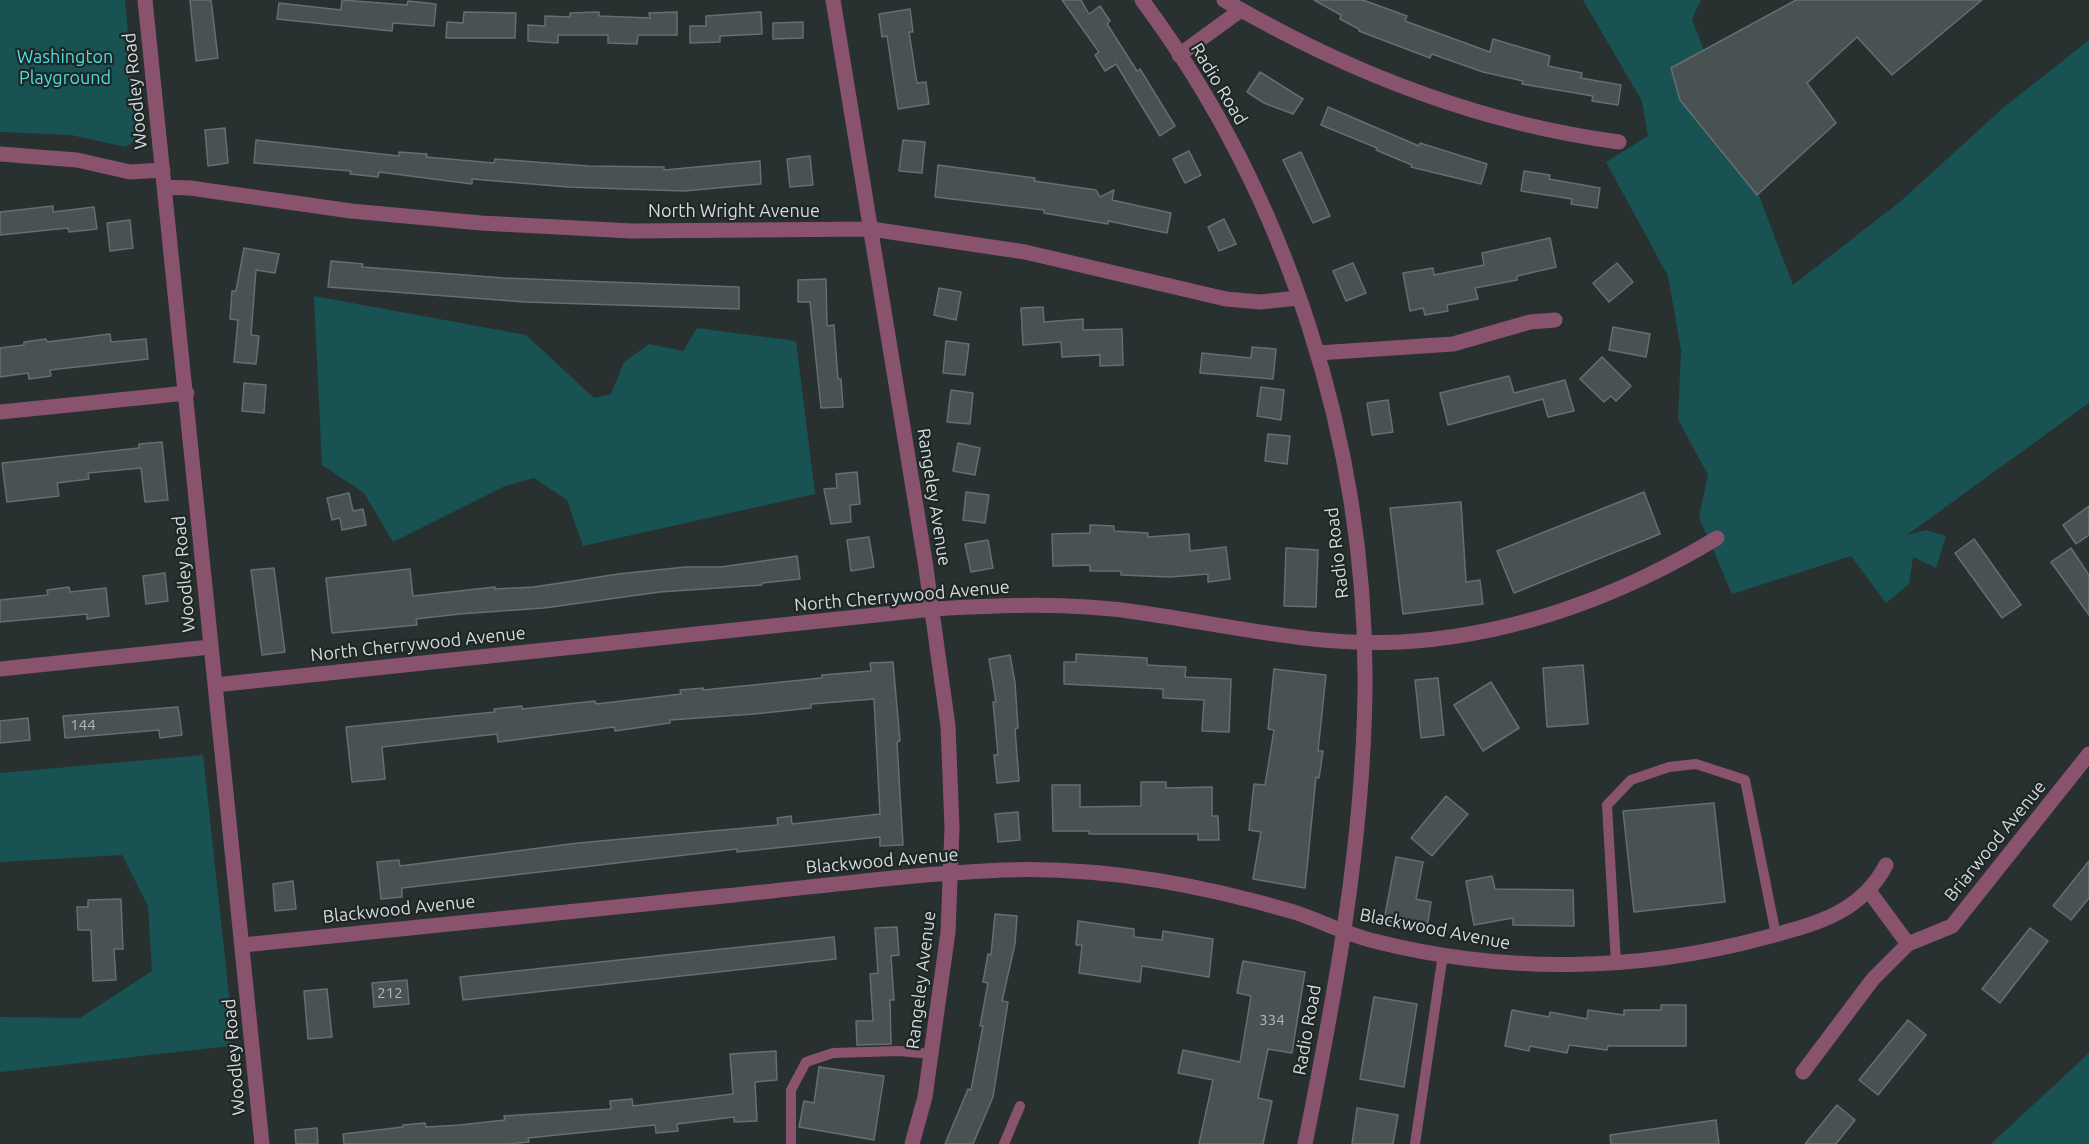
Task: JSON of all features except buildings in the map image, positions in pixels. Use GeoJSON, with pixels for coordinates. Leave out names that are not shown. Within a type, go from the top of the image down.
{"type":"FeatureCollection","features":[{"type":"Feature","properties":{"kind":"street","name":"Woodley Road"},"geometry":{"type":"LineString","coordinates":[[145,0],[262,1144]]}},
{"type":"Feature","properties":{"kind":"street","name":"Rangeley Avenue"},"geometry":{"type":"LineString","coordinates":[[833,0],[933,609],[948,726],[951,874],[948,932],[932,1054],[912,1144]]}},
{"type":"Feature","properties":{"kind":"street","name":"Radio Road"},"geometry":{"type":"LineString","coordinates":[[1142,0],[1179,55],[1240,159],[1277,239],[1318,353],[1355,530],[1364,642],[1361,787],[1344,931],[1327,1038],[1305,1144]]}},
{"type":"Feature","properties":{"kind":"street"},"geometry":{"type":"LineString","coordinates":[[1224,0],[1330,57],[1410,91],[1504,120],[1575,136],[1618,142]]}},
{"type":"Feature","properties":{"kind":"street"},"geometry":{"type":"LineString","coordinates":[[1179,55],[1241,10]]}},
{"type":"Feature","properties":{"kind":"street"},"geometry":{"type":"LineString","coordinates":[[0,154],[77,160],[130,171],[163,170]]}},
{"type":"Feature","properties":{"kind":"street","name":"North Wright Avenue"},"geometry":{"type":"LineString","coordinates":[[164,187],[190,188],[351,211],[481,224],[632,231],[871,229],[1025,252],[1115,271],[1226,299],[1260,302],[1298,298]]}},
{"type":"Feature","properties":{"kind":"street"},"geometry":{"type":"LineString","coordinates":[[1318,353],[1453,344],[1530,322],[1555,320]]}},
{"type":"Feature","properties":{"kind":"street"},"geometry":{"type":"LineString","coordinates":[[0,412],[187,393]]}},
{"type":"Feature","properties":{"kind":"street","name":"North Cherrywood Avenue"},"geometry":{"type":"LineString","coordinates":[[215,685],[933,609],[1015,604],[1066,605],[1134,612],[1295,637],[1364,642],[1414,641],[1455,636],[1564,612],[1654,574],[1717,538]]}},
{"type":"Feature","properties":{"kind":"street"},"geometry":{"type":"LineString","coordinates":[[0,669],[210,647]]}},
{"type":"Feature","properties":{"kind":"street","name":"Briarwood Avenue"},"geometry":{"type":"LineString","coordinates":[[1803,1072],[1873,979],[1908,944],[1952,926],[2089,754]]}},
{"type":"Feature","properties":{"kind":"street","name":"Blackwood Avenue"},"geometry":{"type":"LineString","coordinates":[[243,945],[951,874],[1002,870],[1063,870],[1181,883],[1301,914],[1374,941],[1443,954],[1517,964],[1582,966],[1670,958],[1728,948],[1814,924],[1854,904],[1869,891],[1886,865]]}},
{"type":"Feature","properties":{"kind":"street"},"geometry":{"type":"LineString","coordinates":[[1869,891],[1908,944]]}},
{"type":"Feature","properties":{"kind":"lane"},"geometry":{"type":"LineString","coordinates":[[1616,963],[1607,805],[1631,780],[1669,767],[1696,764],[1745,780],[1776,934]]}},
{"type":"Feature","properties":{"kind":"lane"},"geometry":{"type":"LineString","coordinates":[[1414,1144],[1443,954]]}},
{"type":"Feature","properties":{"kind":"lane"},"geometry":{"type":"LineString","coordinates":[[791,1144],[791,1090],[806,1062],[833,1053],[899,1051],[932,1054]]}},
{"type":"Feature","properties":{"kind":"lane"},"geometry":{"type":"LineString","coordinates":[[1004,1144],[1020,1106]]}},
{"type":"Feature","properties":{"kind":"green space","name":"Washington Playground"},"geometry":{"type":"Polygon","coordinates":[[[0,0],[125,0],[137,139],[126,147],[71,135],[0,132],[0,0]]]}},
{"type":"Feature","properties":{"kind":"green space"},"geometry":{"type":"Polygon","coordinates":[[[1583,0],[1701,0],[1692,19],[1793,285],[1901,201],[2003,108],[2089,40],[2089,403],[1907,535],[1926,530],[1946,536],[1936,568],[1913,557],[1909,584],[1886,603],[1851,556],[1732,594],[1699,517],[1708,475],[1678,419],[1681,350],[1668,276],[1606,162],[1648,136],[1642,101],[1583,0]]]}},
{"type":"Feature","properties":{"kind":"green space"},"geometry":{"type":"Polygon","coordinates":[[[314,296],[526,335],[594,398],[611,394],[624,362],[649,344],[683,351],[697,328],[796,341],[815,494],[583,546],[567,500],[534,478],[505,486],[393,542],[364,493],[322,465],[314,296]]]}},
{"type":"Feature","properties":{"kind":"green space"},"geometry":{"type":"Polygon","coordinates":[[[203,755],[232,1023],[230,1046],[0,1072],[0,1017],[80,1018],[152,971],[148,906],[122,855],[0,862],[0,773],[203,755]]]}},
{"type":"Feature","properties":{"kind":"green space"},"geometry":{"type":"Polygon","coordinates":[[[2089,1053],[2089,1144],[1991,1144],[2089,1053]]]}}]}
